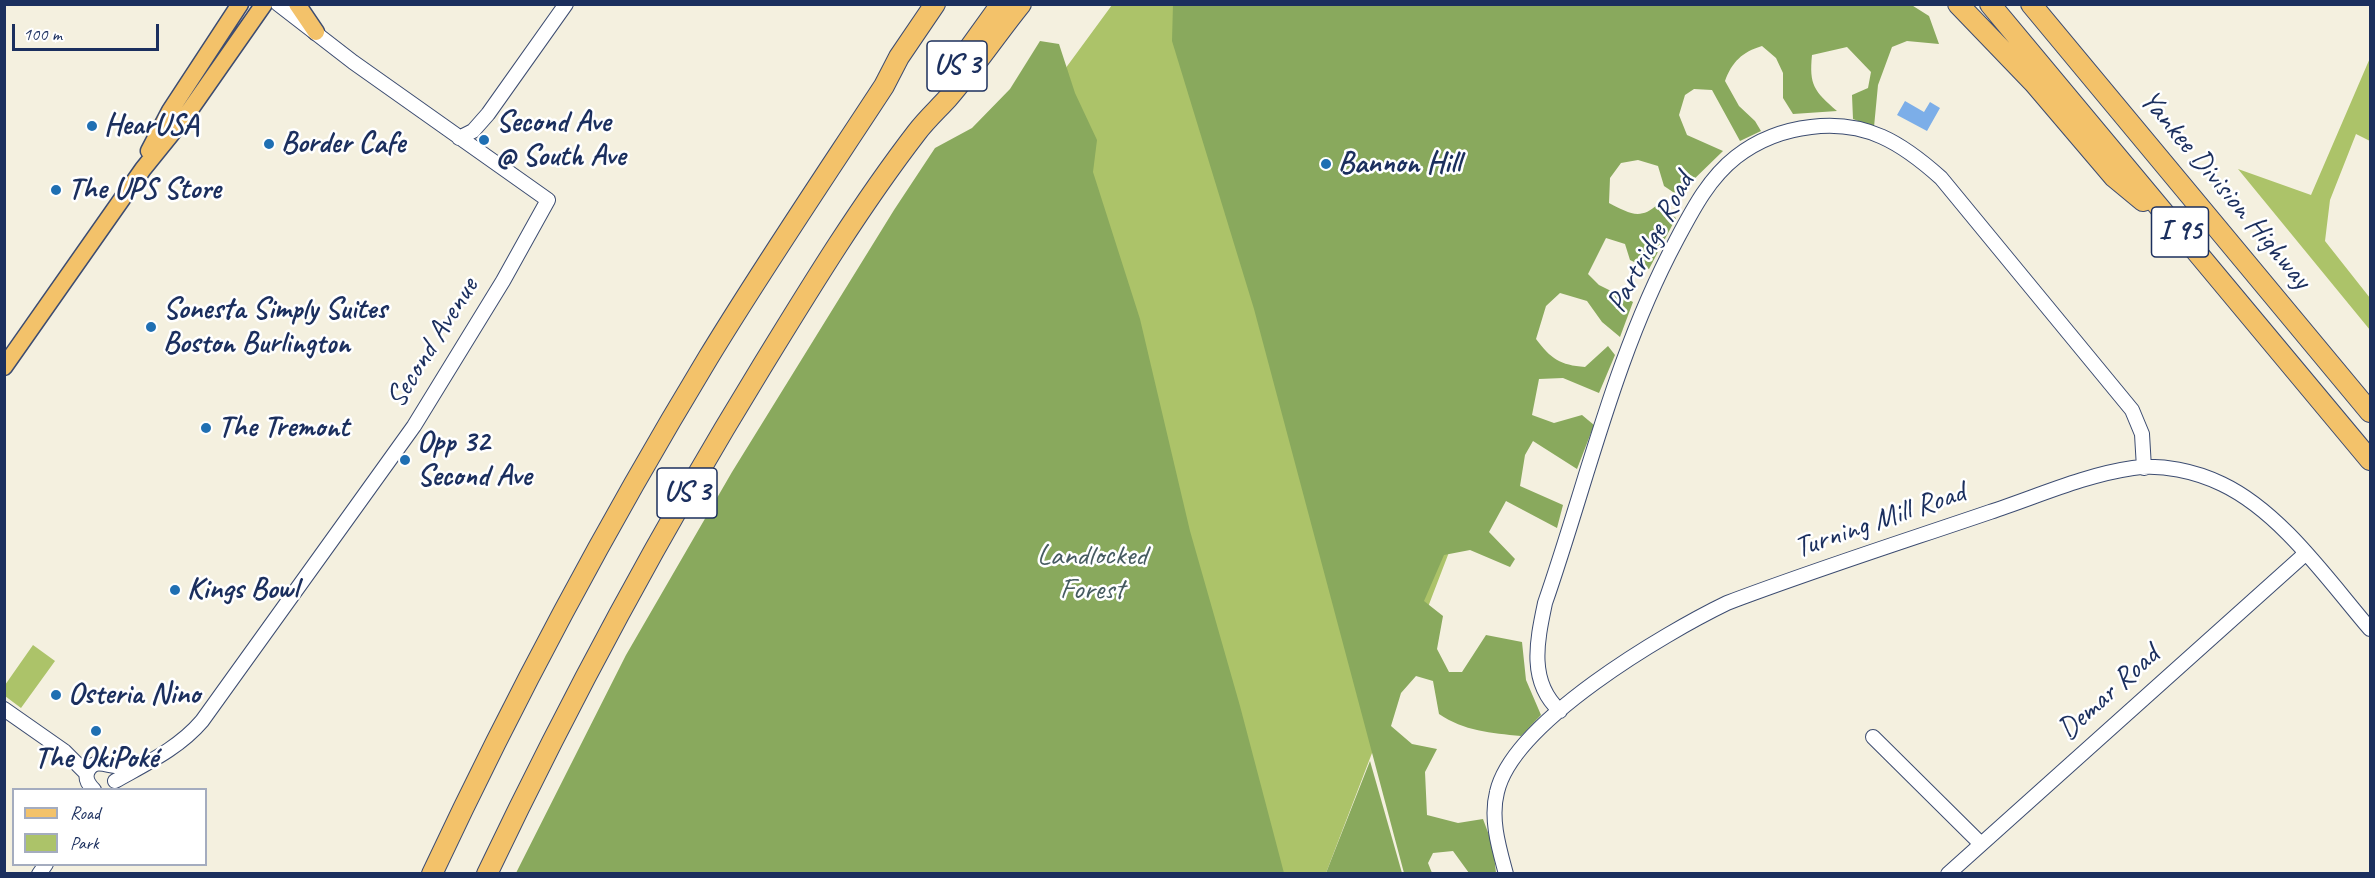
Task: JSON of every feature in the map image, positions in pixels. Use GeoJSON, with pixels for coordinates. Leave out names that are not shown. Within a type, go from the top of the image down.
{"type":"FeatureCollection","features":[{"type":"Feature","properties":{"kind":"highway","name":"US 3"},"geometry":{"type":"LineString","coordinates":[[432,873],[533,669],[636,480],[748,295],[935,4]]}},
{"type":"Feature","properties":{"kind":"highway"},"geometry":{"type":"LineString","coordinates":[[884,86],[906,61],[945,4]]}},
{"type":"Feature","properties":{"kind":"highway","name":"US 3"},"geometry":{"type":"LineString","coordinates":[[487,873],[600,647],[699,471],[805,298],[918,130],[939,90],[1001,4]]}},
{"type":"Feature","properties":{"kind":"highway"},"geometry":{"type":"LineString","coordinates":[[918,130],[949,97],[1021,4]]}},
{"type":"Feature","properties":{"kind":"highway"},"geometry":{"type":"LineString","coordinates":[[1958,4],[2034,83],[2114,177],[2184,236]]}},
{"type":"Feature","properties":{"kind":"highway","name":"Yankee Division Highway"},"geometry":{"type":"LineString","coordinates":[[1990,4],[2370,460]]}},
{"type":"Feature","properties":{"kind":"highway","name":"Yankee Division Highway"},"geometry":{"type":"LineString","coordinates":[[2032,5],[2370,412]]}},
{"type":"Feature","properties":{"kind":"main road"},"geometry":{"type":"LineString","coordinates":[[142,169],[170,111],[240,4]]}},
{"type":"Feature","properties":{"kind":"main road"},"geometry":{"type":"LineString","coordinates":[[4,367],[142,169],[185,117],[264,4]]}},
{"type":"Feature","properties":{"kind":"main road"},"geometry":{"type":"LineString","coordinates":[[297,4],[316,32]]}},
{"type":"Feature","properties":{"kind":"street","name":"Second Avenue"},"geometry":{"type":"LineString","coordinates":[[112,785],[175,747],[202,721],[390,460],[449,370],[548,200],[459,138],[278,4]]}},
{"type":"Feature","properties":{"kind":"street"},"geometry":{"type":"LineString","coordinates":[[459,138],[473,131],[488,114],[566,4]]}},
{"type":"Feature","properties":{"kind":"street","name":"Partridge Road"},"geometry":{"type":"LineString","coordinates":[[1560,711],[1547,696],[1538,671],[1538,633],[1545,603],[1636,324],[1661,270],[1706,190],[1736,157],[1755,144],[1780,134],[1817,126],[1842,126],[1881,135],[1910,151],[1941,178],[2132,410],[2144,441],[2144,468]]}},
{"type":"Feature","properties":{"kind":"street","name":"Turning Mill Road"},"geometry":{"type":"LineString","coordinates":[[1506,873],[1498,843],[1495,816],[1496,793],[1503,774],[1528,742],[1560,711],[1621,663],[1695,618],[1727,603],[2073,483],[2133,468],[2144,468],[2188,472],[2222,484],[2252,502],[2267,515],[2305,554],[2370,629]]}},
{"type":"Feature","properties":{"kind":"street","name":"Demar Road"},"geometry":{"type":"LineString","coordinates":[[1948,873],[2305,554]]}},
{"type":"Feature","properties":{"kind":"street"},"geometry":{"type":"LineString","coordinates":[[4,709],[64,752],[91,781],[102,762],[109,765],[144,765]]}},
{"type":"Feature","properties":{"kind":"street"},"geometry":{"type":"LineString","coordinates":[[1872,736],[1981,844]]}},
{"type":"Feature","properties":{"kind":"street"},"geometry":{"type":"LineString","coordinates":[[109,765],[115,772],[112,785]]}},
{"type":"Feature","properties":{"kind":"green space"},"geometry":{"type":"Polygon","coordinates":[[[1173,4],[1910,4],[1929,16],[1939,44],[1907,41],[1892,47],[1878,85],[1874,127],[1853,119],[1852,95],[1868,88],[1871,72],[1847,47],[1812,55],[1811,74],[1815,87],[1837,111],[1793,114],[1783,98],[1783,73],[1776,58],[1762,46],[1749,51],[1739,59],[1731,68],[1725,81],[1739,106],[1755,121],[1761,131],[1740,141],[1712,90],[1694,89],[1685,95],[1679,115],[1687,135],[1723,151],[1687,186],[1682,198],[1664,186],[1658,166],[1638,160],[1621,163],[1610,178],[1609,203],[1634,214],[1646,212],[1658,204],[1676,218],[1649,269],[1630,260],[1625,244],[1606,238],[1588,274],[1599,285],[1633,302],[1620,337],[1602,322],[1587,301],[1560,293],[1546,306],[1536,339],[1546,352],[1557,360],[1569,365],[1585,367],[1608,346],[1615,355],[1599,393],[1563,378],[1539,379],[1532,415],[1554,423],[1582,415],[1594,425],[1577,469],[1533,441],[1525,455],[1520,486],[1563,505],[1557,528],[1506,501],[1489,532],[1515,559],[1510,567],[1470,550],[1444,555],[1424,601],[1443,616],[1437,649],[1449,672],[1462,672],[1486,635],[1522,642],[1526,680],[1541,715],[1521,736],[1468,728],[1439,714],[1433,681],[1416,676],[1401,693],[1391,726],[1412,744],[1437,749],[1425,772],[1427,815],[1458,823],[1483,819],[1493,846],[1496,873],[1469,873],[1453,851],[1433,853],[1428,863],[1432,873],[1404,873],[1254,309],[1172,41],[1173,4]]]}},
{"type":"Feature","properties":{"kind":"green space","name":"Landlocked Forest"},"geometry":{"type":"Polygon","coordinates":[[[1112,5],[1653,5],[1451,547],[1326,873],[586,874],[1010,144],[1112,5]]]}},
{"type":"Feature","properties":{"kind":"green space"},"geometry":{"type":"Polygon","coordinates":[[[1040,41],[1059,44],[1075,93],[1097,140],[1093,172],[1140,319],[1190,531],[1240,706],[1284,873],[516,873],[626,655],[732,472],[894,210],[935,148],[972,128],[1010,89],[1040,41]]]}},
{"type":"Feature","properties":{"kind":"green space"},"geometry":{"type":"Polygon","coordinates":[[[2370,58],[2370,141],[2356,134],[2330,200],[2325,241],[2370,298],[2370,330],[2238,169],[2311,195],[2370,58]]]}},
{"type":"Feature","properties":{"kind":"green space"},"geometry":{"type":"Polygon","coordinates":[[[33,645],[55,661],[21,708],[5,696],[5,685],[33,645]]]}},
{"type":"Feature","properties":{"kind":"green space"},"geometry":{"type":"Polygon","coordinates":[[[1370,761],[1402,873],[1326,873],[1370,761]]]}},
{"type":"Feature","properties":{"kind":"water"},"geometry":{"type":"Polygon","coordinates":[[[1905,101],[1924,112],[1930,102],[1940,108],[1927,131],[1897,115],[1905,101]]]}},
{"type":"Feature","properties":{"kind":"place","name":"HearUSA"},"geometry":{"type":"Point","coordinates":[92,126]}},
{"type":"Feature","properties":{"kind":"place","name":"Second Ave @ South Ave"},"geometry":{"type":"Point","coordinates":[484,140]}},
{"type":"Feature","properties":{"kind":"place","name":"Border Cafe"},"geometry":{"type":"Point","coordinates":[269,144]}},
{"type":"Feature","properties":{"kind":"place","name":"Bannon Hill"},"geometry":{"type":"Point","coordinates":[1326,164]}},
{"type":"Feature","properties":{"kind":"place","name":"The UPS Store"},"geometry":{"type":"Point","coordinates":[56,190]}},
{"type":"Feature","properties":{"kind":"place","name":"Sonesta Simply Suites Boston Burlington"},"geometry":{"type":"Point","coordinates":[151,327]}},
{"type":"Feature","properties":{"kind":"place","name":"The Tremont"},"geometry":{"type":"Point","coordinates":[206,428]}},
{"type":"Feature","properties":{"kind":"place","name":"Opp 32 Second Ave"},"geometry":{"type":"Point","coordinates":[405,460]}},
{"type":"Feature","properties":{"kind":"place","name":"Kings Bowl"},"geometry":{"type":"Point","coordinates":[175,590]}},
{"type":"Feature","properties":{"kind":"place","name":"Osteria Nino"},"geometry":{"type":"Point","coordinates":[56,695]}},
{"type":"Feature","properties":{"kind":"place","name":"The OkiPoké"},"geometry":{"type":"Point","coordinates":[96,731]}}]}
